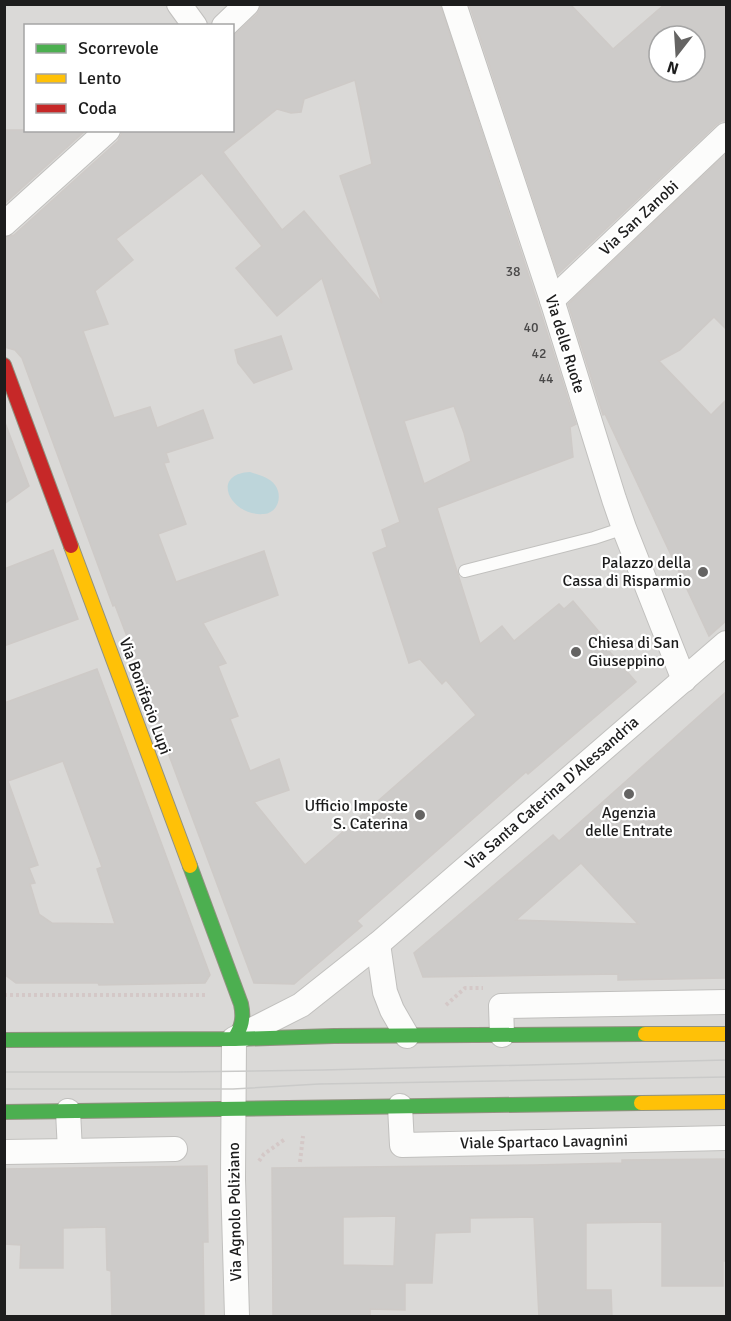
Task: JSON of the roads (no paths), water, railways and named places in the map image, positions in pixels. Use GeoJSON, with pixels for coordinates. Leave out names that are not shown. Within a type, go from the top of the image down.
{"type":"FeatureCollection","features":[{"type":"Feature","properties":{"kind":"main road","name":"Via Bonifacio Lupi"},"geometry":{"type":"LineString","coordinates":[[4,365],[239,998],[243,1010],[243,1021],[234,1039]]}},
{"type":"Feature","properties":{"kind":"main road"},"geometry":{"type":"LineString","coordinates":[[4,1040],[726,1034]]}},
{"type":"Feature","properties":{"kind":"main road"},"geometry":{"type":"LineString","coordinates":[[4,1112],[726,1102]]}},
{"type":"Feature","properties":{"kind":"street"},"geometry":{"type":"LineString","coordinates":[[179,4],[194,24]]}},
{"type":"Feature","properties":{"kind":"street"},"geometry":{"type":"LineString","coordinates":[[226,24],[247,4]]}},
{"type":"Feature","properties":{"kind":"street","name":"Via delle Ruote"},"geometry":{"type":"LineString","coordinates":[[454,4],[552,300],[624,528],[684,680]]}},
{"type":"Feature","properties":{"kind":"street"},"geometry":{"type":"LineString","coordinates":[[4,224],[106,132]]}},
{"type":"Feature","properties":{"kind":"street","name":"Via San Zanobi"},"geometry":{"type":"LineString","coordinates":[[552,300],[726,135]]}},
{"type":"Feature","properties":{"kind":"street","name":"Via Santa Caterina D'Alessandria"},"geometry":{"type":"LineString","coordinates":[[234,1039],[300,1005],[378,944],[726,643]]}},
{"type":"Feature","properties":{"kind":"street"},"geometry":{"type":"LineString","coordinates":[[378,944],[385,992],[407,1036]]}},
{"type":"Feature","properties":{"kind":"street"},"geometry":{"type":"LineString","coordinates":[[502,1035],[501,1006],[726,1002]]}},
{"type":"Feature","properties":{"kind":"street"},"geometry":{"type":"LineString","coordinates":[[232,1108],[234,1039]]}},
{"type":"Feature","properties":{"kind":"street","name":"Viale Spartaco Lavagnini"},"geometry":{"type":"LineString","coordinates":[[400,1106],[402,1145],[726,1138]]}},
{"type":"Feature","properties":{"kind":"street","name":"Via Agnolo Poliziano"},"geometry":{"type":"LineString","coordinates":[[232,1108],[237,1317]]}},
{"type":"Feature","properties":{"kind":"street"},"geometry":{"type":"LineString","coordinates":[[68,1111],[70,1150]]}},
{"type":"Feature","properties":{"kind":"street"},"geometry":{"type":"LineString","coordinates":[[4,1152],[175,1149]]}},
{"type":"Feature","properties":{"kind":"lane"},"geometry":{"type":"LineString","coordinates":[[465,571],[594,538],[624,528]]}},
{"type":"Feature","properties":{"kind":"water"},"geometry":{"type":"Polygon","coordinates":[[[250,472],[270,480],[275,485],[279,499],[273,511],[264,514],[252,513],[234,503],[229,495],[230,480],[237,475],[250,472]]]}},
{"type":"Feature","properties":{"kind":"tram line"},"geometry":{"type":"LineString","coordinates":[[4,1072],[323,1070],[726,1060]]}},
{"type":"Feature","properties":{"kind":"tram line"},"geometry":{"type":"LineString","coordinates":[[4,1089],[233,1089],[319,1084],[726,1077]]}},
{"type":"Feature","properties":{"kind":"place","name":"Palazzo della Cassa di Risparmio"},"geometry":{"type":"Point","coordinates":[703,572]}},
{"type":"Feature","properties":{"kind":"place","name":"Chiesa di San Giuseppino"},"geometry":{"type":"Point","coordinates":[576,652]}},
{"type":"Feature","properties":{"kind":"place","name":"Agenzia delle Entrate"},"geometry":{"type":"Point","coordinates":[629,794]}},
{"type":"Feature","properties":{"kind":"place","name":"Ufficio Imposte S. Caterina"},"geometry":{"type":"Point","coordinates":[420,815]}}]}
